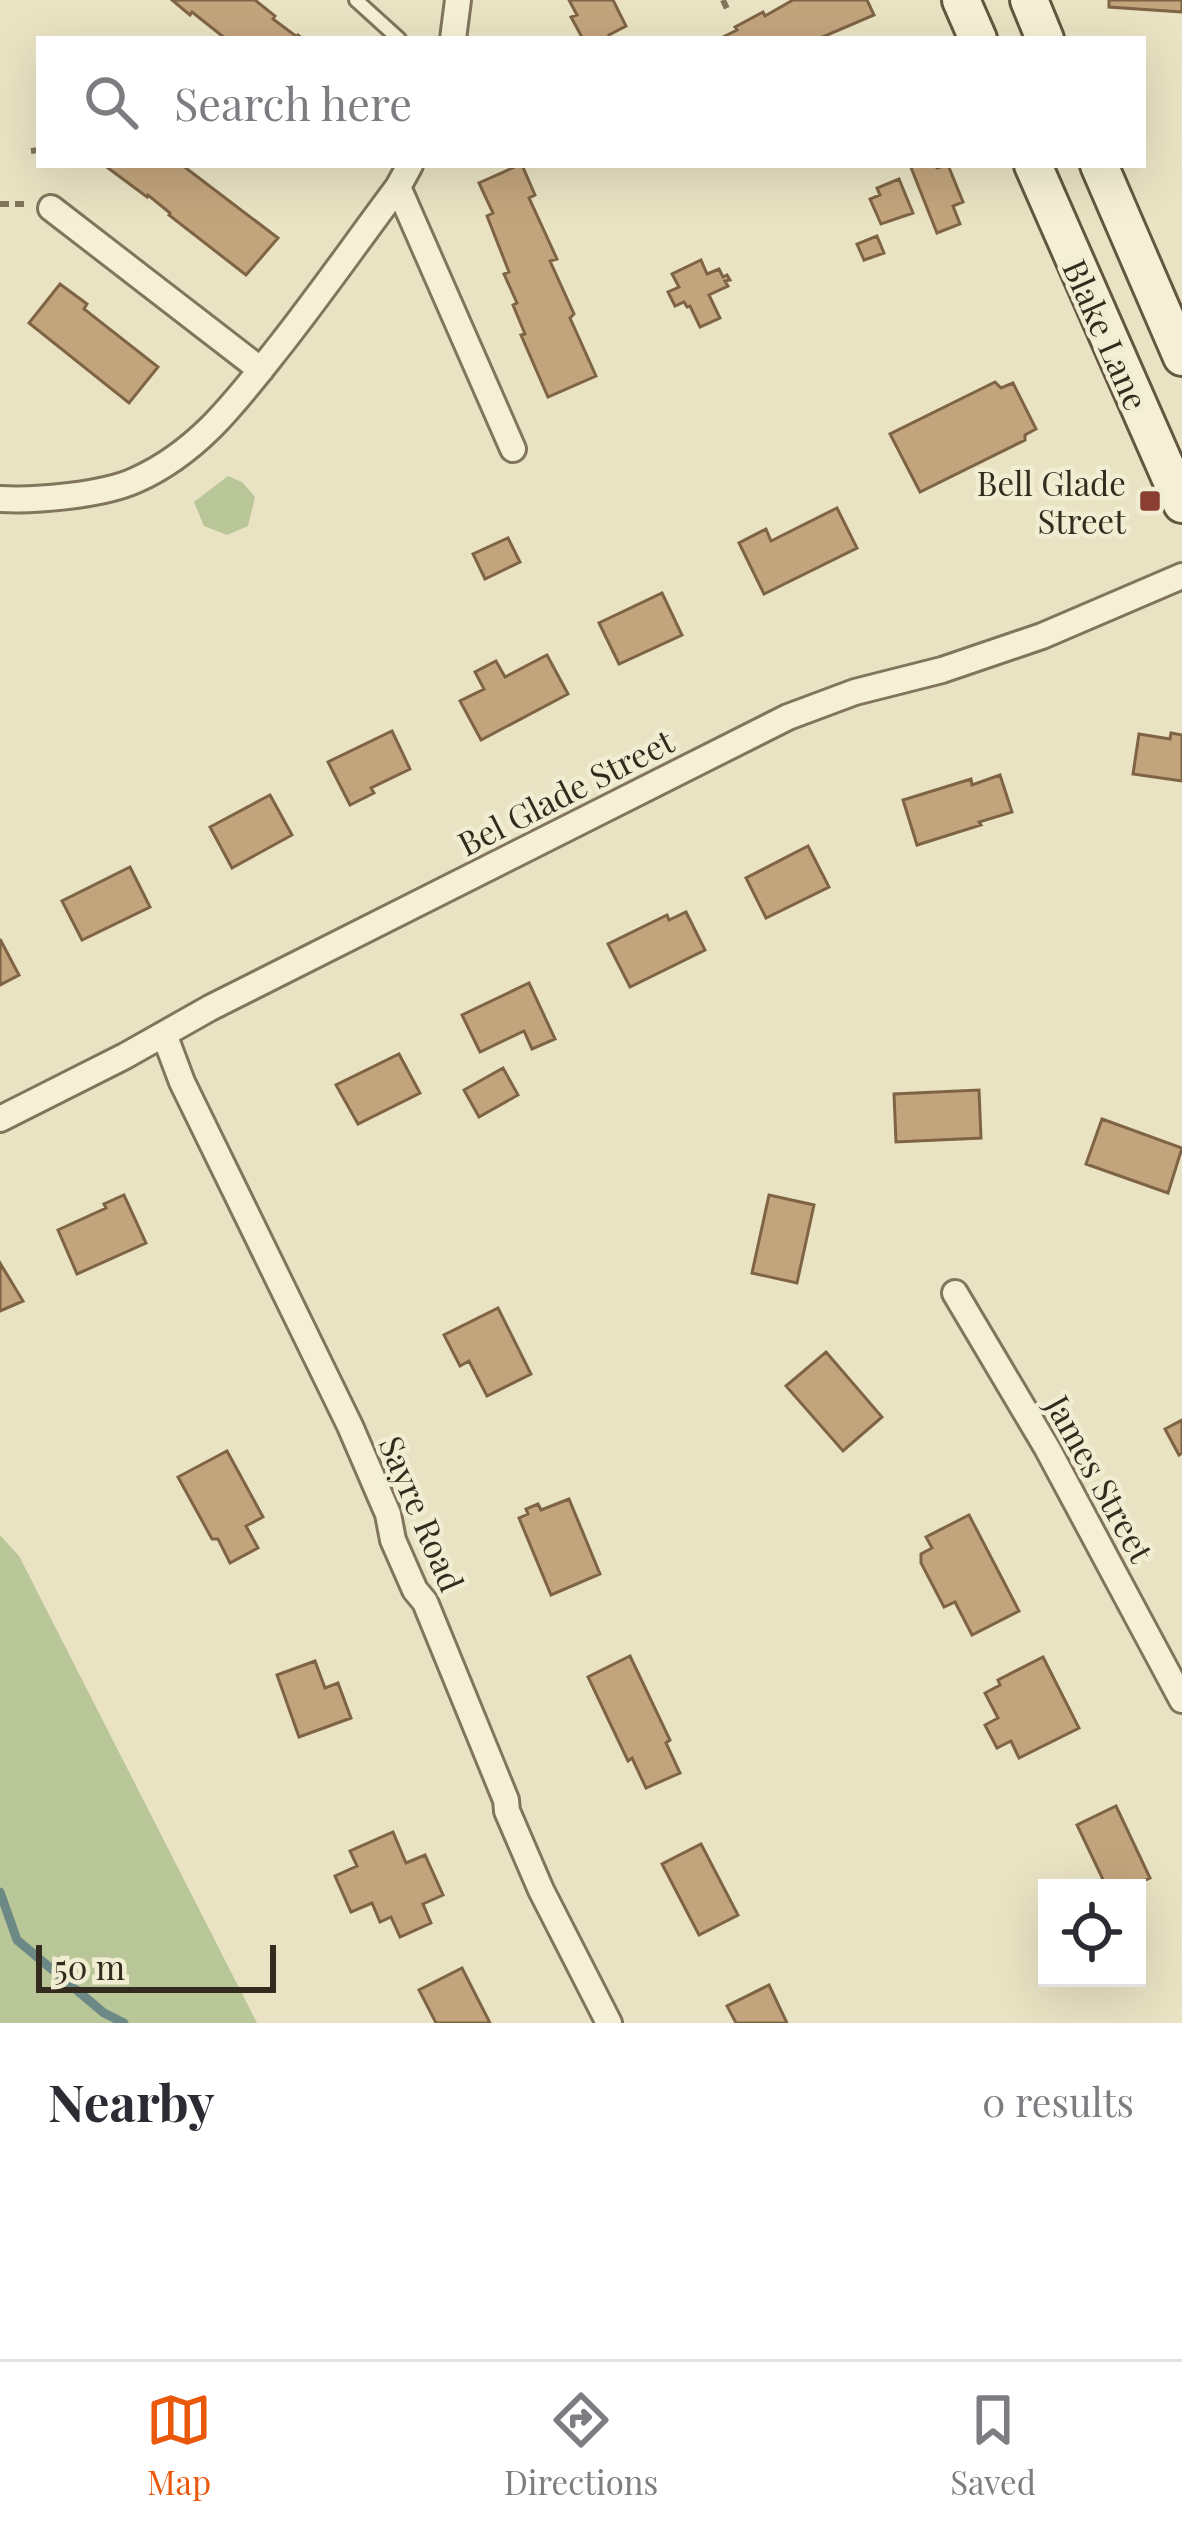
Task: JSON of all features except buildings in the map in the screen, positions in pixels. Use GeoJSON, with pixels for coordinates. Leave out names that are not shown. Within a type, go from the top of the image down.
{"type":"FeatureCollection","features":[{"type":"Feature","properties":{"kind":"main road"},"geometry":{"type":"LineString","coordinates":[[961,0],[977,36]]}},
{"type":"Feature","properties":{"kind":"main road"},"geometry":{"type":"LineString","coordinates":[[1029,0],[1045,36]]}},
{"type":"Feature","properties":{"kind":"main road","name":"Blake Lane"},"geometry":{"type":"LineString","coordinates":[[1034,168],[1182,504]]}},
{"type":"Feature","properties":{"kind":"main road","name":"Blake Lane"},"geometry":{"type":"LineString","coordinates":[[1100,168],[1182,357]]}},
{"type":"Feature","properties":{"kind":"street"},"geometry":{"type":"LineString","coordinates":[[453,36],[458,0]]}},
{"type":"Feature","properties":{"kind":"street"},"geometry":{"type":"LineString","coordinates":[[0,499],[94,494],[133,482],[167,464],[212,429],[404,176]]}},
{"type":"Feature","properties":{"kind":"street"},"geometry":{"type":"LineString","coordinates":[[404,176],[513,449]]}},
{"type":"Feature","properties":{"kind":"street"},"geometry":{"type":"LineString","coordinates":[[51,208],[261,370]]}},
{"type":"Feature","properties":{"kind":"street","name":"Bel Glade Street"},"geometry":{"type":"LineString","coordinates":[[0,1119],[788,717],[1042,636],[1182,576]]}},
{"type":"Feature","properties":{"kind":"street","name":"Sayre Road"},"geometry":{"type":"LineString","coordinates":[[164,1034],[182,1082],[350,1426],[532,1870],[609,2023]]}},
{"type":"Feature","properties":{"kind":"street","name":"James Street"},"geometry":{"type":"LineString","coordinates":[[955,1293],[1047,1448],[1182,1700]]}},
{"type":"Feature","properties":{"kind":"lane"},"geometry":{"type":"LineString","coordinates":[[356,0],[396,36]]}},
{"type":"Feature","properties":{"kind":"path"},"geometry":{"type":"LineString","coordinates":[[723,0],[728,11]]}},
{"type":"Feature","properties":{"kind":"green space"},"geometry":{"type":"Polygon","coordinates":[[[228,476],[242,482],[255,497],[248,526],[227,535],[204,526],[194,502],[228,476]]]}},
{"type":"Feature","properties":{"kind":"green space"},"geometry":{"type":"Polygon","coordinates":[[[0,1535],[19,1556],[257,2023],[0,2023],[0,1535]]]}},
{"type":"Feature","properties":{"kind":"waterway"},"geometry":{"type":"LineString","coordinates":[[0,1892],[17,1940],[104,2013],[124,2023]]}},
{"type":"Feature","properties":{"kind":"place","name":"Bell Glade Street"},"geometry":{"type":"Point","coordinates":[1150,501]}}]}
